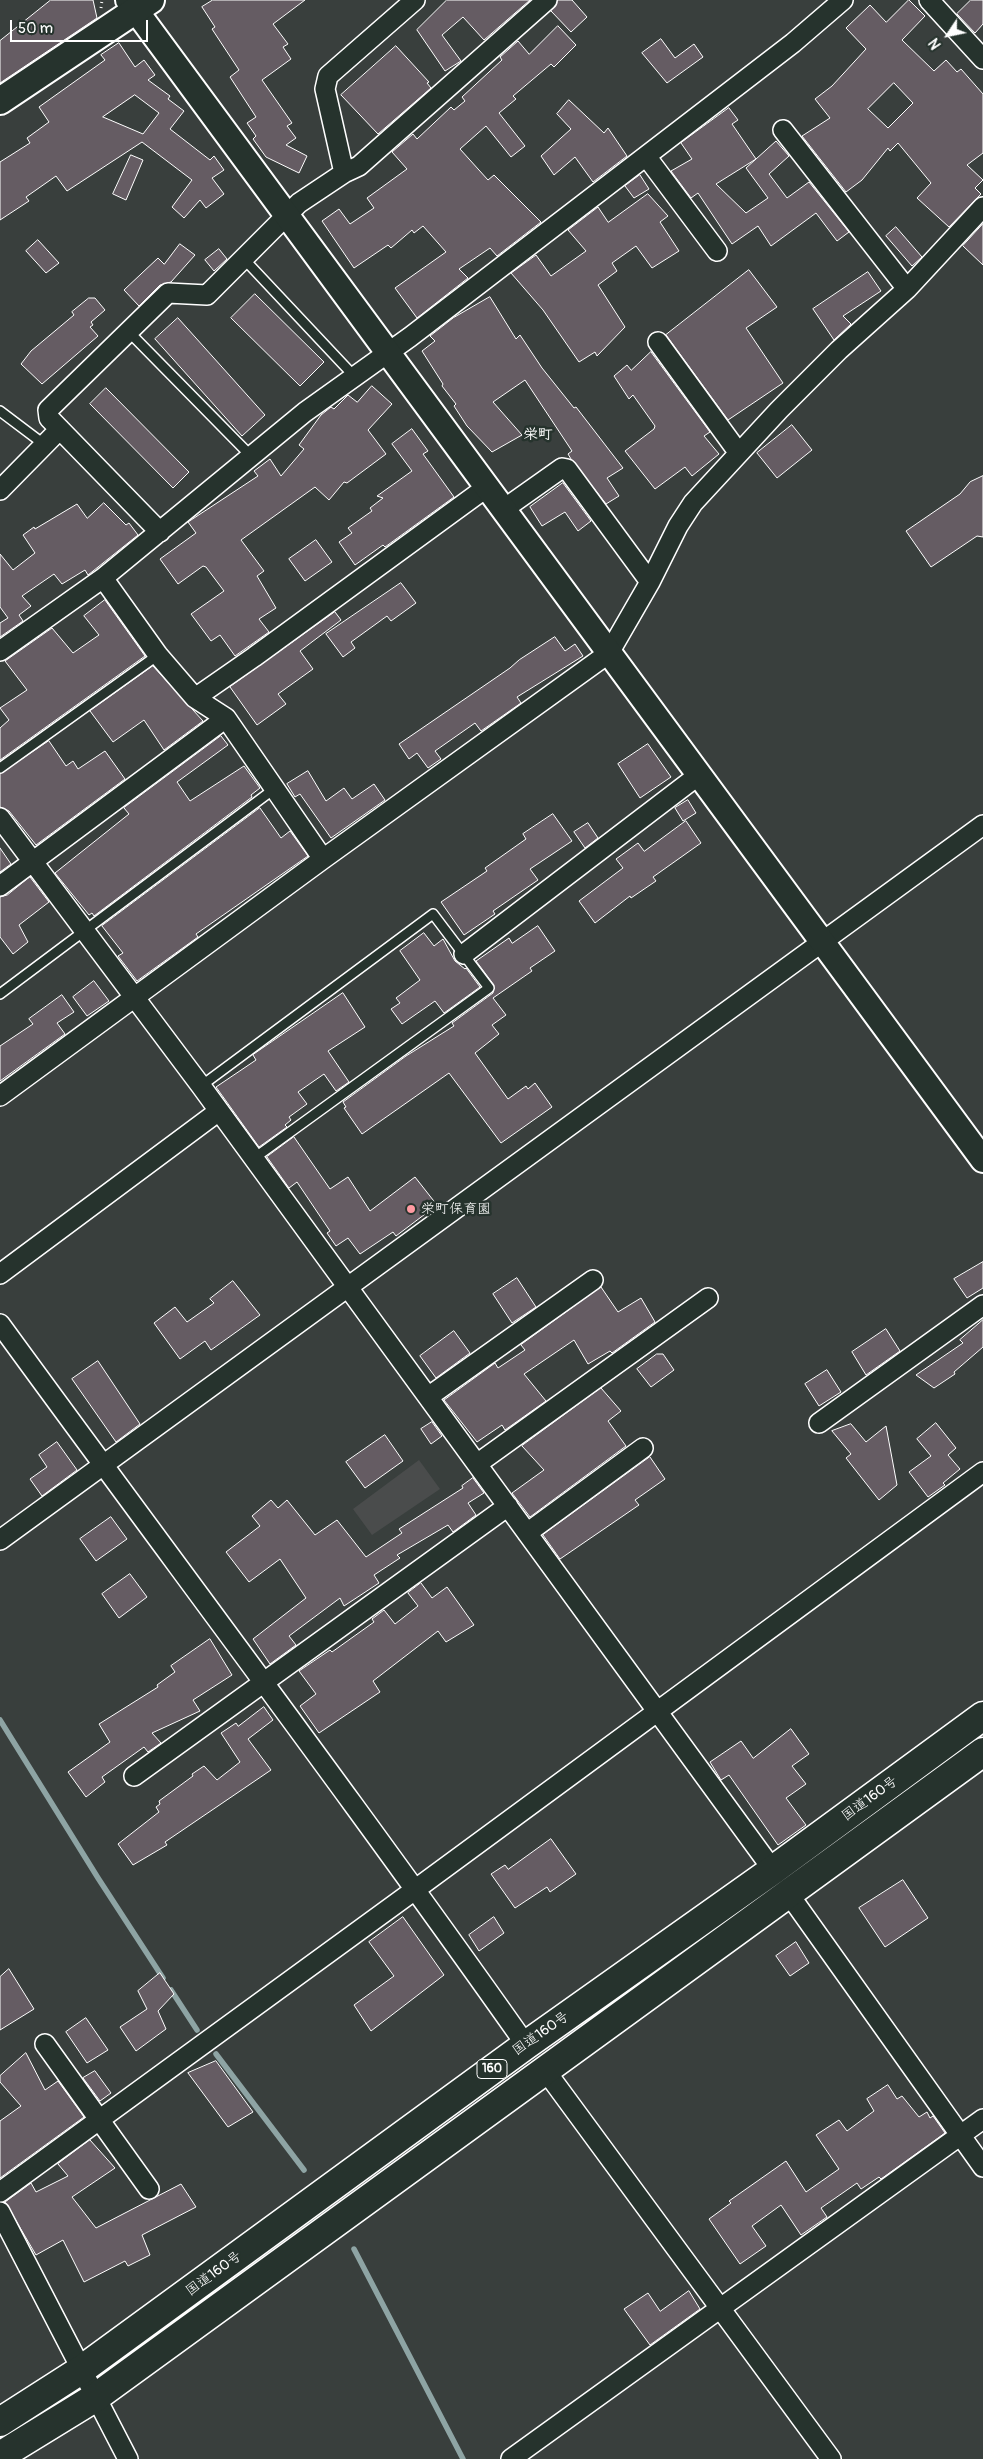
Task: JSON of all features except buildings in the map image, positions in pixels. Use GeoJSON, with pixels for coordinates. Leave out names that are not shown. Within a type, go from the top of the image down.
{"type":"FeatureCollection","features":[{"type":"Feature","properties":{"kind":"highway","name":"国道160号"},"geometry":{"type":"LineString","coordinates":[[0,2422],[82,2370],[526,2044],[773,1870],[983,1716]]}},
{"type":"Feature","properties":{"kind":"highway","name":"国道160号"},"geometry":{"type":"LineString","coordinates":[[0,2456],[96,2397],[983,1752]]}},
{"type":"Feature","properties":{"kind":"main road"},"geometry":{"type":"LineString","coordinates":[[0,101],[138,4]]}},
{"type":"Feature","properties":{"kind":"street"},"geometry":{"type":"LineString","coordinates":[[344,173],[325,89],[328,76],[415,0]]}},
{"type":"Feature","properties":{"kind":"street"},"geometry":{"type":"LineString","coordinates":[[160,532],[49,418],[48,410],[168,293],[207,295],[275,229],[287,214],[344,173],[359,166],[547,0]]}},
{"type":"Feature","properties":{"kind":"street"},"geometry":{"type":"LineString","coordinates":[[0,651],[103,578],[251,456],[793,43],[843,0]]}},
{"type":"Feature","properties":{"kind":"street"},"geometry":{"type":"LineString","coordinates":[[929,0],[983,59]]}},
{"type":"Feature","properties":{"kind":"street"},"geometry":{"type":"LineString","coordinates":[[138,4],[287,214],[983,1160]]}},
{"type":"Feature","properties":{"kind":"street"},"geometry":{"type":"LineString","coordinates":[[783,130],[907,290]]}},
{"type":"Feature","properties":{"kind":"street"},"geometry":{"type":"LineString","coordinates":[[646,156],[717,251]]}},
{"type":"Feature","properties":{"kind":"street"},"geometry":{"type":"LineString","coordinates":[[0,1096],[136,998],[323,858],[609,653],[650,582],[678,526],[694,503],[738,452],[839,350],[907,290],[983,207]]}},
{"type":"Feature","properties":{"kind":"street"},"geometry":{"type":"LineString","coordinates":[[658,342],[738,452]]}},
{"type":"Feature","properties":{"kind":"street"},"geometry":{"type":"LineString","coordinates":[[0,490],[60,429]]}},
{"type":"Feature","properties":{"kind":"street"},"geometry":{"type":"LineString","coordinates":[[504,509],[562,468],[567,469],[650,582]]}},
{"type":"Feature","properties":{"kind":"street"},"geometry":{"type":"LineString","coordinates":[[195,698],[262,652],[487,487]]}},
{"type":"Feature","properties":{"kind":"street"},"geometry":{"type":"LineString","coordinates":[[103,578],[158,655],[195,698],[226,718],[323,858]]}},
{"type":"Feature","properties":{"kind":"street"},"geometry":{"type":"LineString","coordinates":[[0,886],[226,718]]}},
{"type":"Feature","properties":{"kind":"street"},"geometry":{"type":"LineString","coordinates":[[464,954],[700,774]]}},
{"type":"Feature","properties":{"kind":"street"},"geometry":{"type":"LineString","coordinates":[[0,818],[202,1086],[253,1159],[658,1710],[773,1870]]}},
{"type":"Feature","properties":{"kind":"street"},"geometry":{"type":"LineString","coordinates":[[0,1540],[348,1289],[983,825]]}},
{"type":"Feature","properties":{"kind":"street"},"geometry":{"type":"LineString","coordinates":[[0,1274],[219,1111]]}},
{"type":"Feature","properties":{"kind":"street"},"geometry":{"type":"LineString","coordinates":[[428,1398],[593,1280]]}},
{"type":"Feature","properties":{"kind":"street"},"geometry":{"type":"LineString","coordinates":[[477,1464],[708,1298]]}},
{"type":"Feature","properties":{"kind":"street"},"geometry":{"type":"LineString","coordinates":[[820,1423],[983,1305]]}},
{"type":"Feature","properties":{"kind":"street"},"geometry":{"type":"LineString","coordinates":[[0,1325],[262,1684],[416,1889],[526,2044]]}},
{"type":"Feature","properties":{"kind":"street"},"geometry":{"type":"LineString","coordinates":[[527,1533],[642,1448]]}},
{"type":"Feature","properties":{"kind":"street"},"geometry":{"type":"LineString","coordinates":[[0,2192],[983,1472]]}},
{"type":"Feature","properties":{"kind":"street"},"geometry":{"type":"LineString","coordinates":[[134,1776],[508,1506]]}},
{"type":"Feature","properties":{"kind":"street"},"geometry":{"type":"LineString","coordinates":[[788,1893],[959,2136],[983,2167]]}},
{"type":"Feature","properties":{"kind":"street"},"geometry":{"type":"LineString","coordinates":[[45,2044],[149,2189]]}},
{"type":"Feature","properties":{"kind":"street"},"geometry":{"type":"LineString","coordinates":[[546,2070],[831,2459]]}},
{"type":"Feature","properties":{"kind":"street"},"geometry":{"type":"LineString","coordinates":[[511,2459],[983,2119]]}},
{"type":"Feature","properties":{"kind":"street"},"geometry":{"type":"LineString","coordinates":[[0,2212],[128,2459]]}},
{"type":"Feature","properties":{"kind":"lane"},"geometry":{"type":"LineString","coordinates":[[244,259],[354,376]]}},
{"type":"Feature","properties":{"kind":"lane"},"geometry":{"type":"LineString","coordinates":[[128,331],[251,456]]}},
{"type":"Feature","properties":{"kind":"lane"},"geometry":{"type":"LineString","coordinates":[[0,411],[46,445]]}},
{"type":"Feature","properties":{"kind":"lane"},"geometry":{"type":"LineString","coordinates":[[0,768],[158,655]]}},
{"type":"Feature","properties":{"kind":"lane"},"geometry":{"type":"LineString","coordinates":[[0,994],[274,789]]}},
{"type":"Feature","properties":{"kind":"lane"},"geometry":{"type":"LineString","coordinates":[[202,1086],[433,914],[489,988],[253,1159]]}},
{"type":"Feature","properties":{"kind":"shaded area"},"geometry":{"type":"Polygon","coordinates":[[[419,1460],[440,1489],[372,1535],[353,1509],[419,1460]]]}},
{"type":"Feature","properties":{"kind":"waterway"},"geometry":{"type":"LineString","coordinates":[[0,1720],[98,1878],[163,1978]]}},
{"type":"Feature","properties":{"kind":"waterway"},"geometry":{"type":"LineString","coordinates":[[171,1990],[197,2030]]}},
{"type":"Feature","properties":{"kind":"waterway"},"geometry":{"type":"LineString","coordinates":[[216,2054],[304,2170]]}},
{"type":"Feature","properties":{"kind":"waterway"},"geometry":{"type":"LineString","coordinates":[[354,2249],[463,2459]]}},
{"type":"Feature","properties":{"kind":"place","name":"栄町保育園"},"geometry":{"type":"Point","coordinates":[411,1209]}},
{"type":"Feature","properties":{"kind":"district","name":"栄町"},"geometry":{"type":"Point","coordinates":[538,435]}}]}
